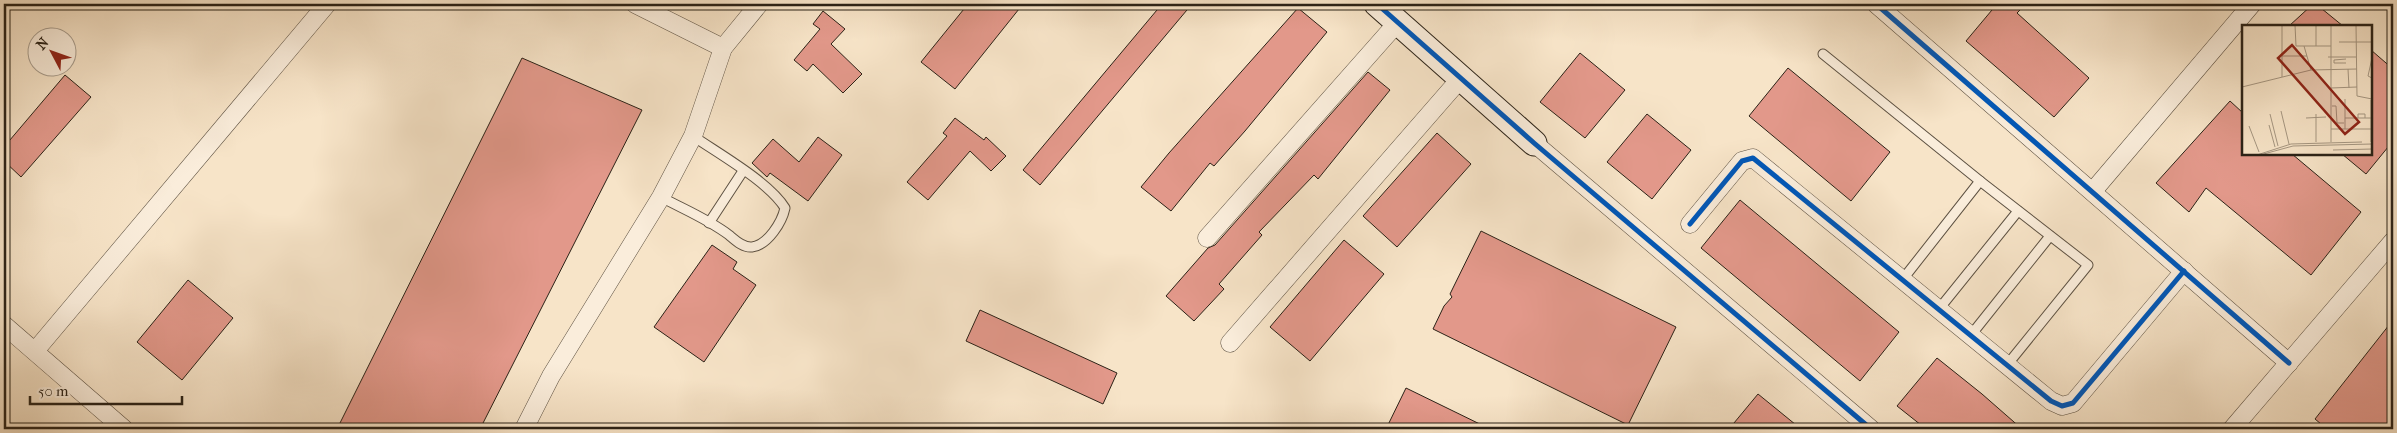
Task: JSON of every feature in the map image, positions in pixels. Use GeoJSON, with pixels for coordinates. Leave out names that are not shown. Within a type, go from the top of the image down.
{"type":"FeatureCollection","features":[{"type":"Feature","properties":{"kind":"street"},"geometry":{"type":"LineString","coordinates":[[36,351],[327,4]]}},
{"type":"Feature","properties":{"kind":"street"},"geometry":{"type":"LineString","coordinates":[[634,4],[723,48]]}},
{"type":"Feature","properties":{"kind":"street"},"geometry":{"type":"LineString","coordinates":[[524,429],[551,376],[661,197],[693,136],[723,48],[759,4]]}},
{"type":"Feature","properties":{"kind":"street"},"geometry":{"type":"LineString","coordinates":[[1377,4],[1534,144],[1871,429]]}},
{"type":"Feature","properties":{"kind":"street"},"geometry":{"type":"LineString","coordinates":[[1876,4],[2289,363]]}},
{"type":"Feature","properties":{"kind":"street"},"geometry":{"type":"LineString","coordinates":[[2093,191],[2252,4]]}},
{"type":"Feature","properties":{"kind":"street"},"geometry":{"type":"LineString","coordinates":[[1207,238],[1398,22]]}},
{"type":"Feature","properties":{"kind":"street"},"geometry":{"type":"LineString","coordinates":[[1230,343],[1462,78]]}},
{"type":"Feature","properties":{"kind":"street"},"geometry":{"type":"LineString","coordinates":[[1690,224],[1742,161],[1753,158],[2050,401],[2062,406],[2073,403],[2184,272]]}},
{"type":"Feature","properties":{"kind":"street"},"geometry":{"type":"LineString","coordinates":[[2232,429],[2393,241]]}},
{"type":"Feature","properties":{"kind":"street"},"geometry":{"type":"LineString","coordinates":[[4,326],[36,351],[124,429]]}},
{"type":"Feature","properties":{"kind":"lane"},"geometry":{"type":"LineString","coordinates":[[1823,54],[1980,181],[2088,265],[2007,365]]}},
{"type":"Feature","properties":{"kind":"lane"},"geometry":{"type":"LineString","coordinates":[[661,197],[709,222],[739,243],[750,247],[760,245],[768,238],[783,217],[786,208],[781,200],[693,136]]}},
{"type":"Feature","properties":{"kind":"lane"},"geometry":{"type":"LineString","coordinates":[[709,222],[743,171]]}},
{"type":"Feature","properties":{"kind":"lane"},"geometry":{"type":"LineString","coordinates":[[1903,279],[1980,181]]}},
{"type":"Feature","properties":{"kind":"lane"},"geometry":{"type":"LineString","coordinates":[[1939,309],[2018,211]]}},
{"type":"Feature","properties":{"kind":"lane"},"geometry":{"type":"LineString","coordinates":[[1970,335],[2050,236]]}},
{"type":"Feature","properties":{"kind":"lane"},"geometry":{"type":"LineString","coordinates":[[4,425],[8,429]]}},
{"type":"Feature","properties":{"kind":"building"},"geometry":{"type":"Polygon","coordinates":[[[968,4],[1023,4],[955,89],[921,62],[968,4]]]}},
{"type":"Feature","properties":{"kind":"building"},"geometry":{"type":"Polygon","coordinates":[[[1162,4],[1192,4],[1040,185],[1023,170],[1162,4]]]}},
{"type":"Feature","properties":{"kind":"building"},"geometry":{"type":"Polygon","coordinates":[[[1997,4],[2026,4],[2017,13],[2089,78],[2054,117],[1966,41],[1997,4]]]}},
{"type":"Feature","properties":{"kind":"building"},"geometry":{"type":"Polygon","coordinates":[[[2313,4],[2316,4],[2342,25],[2290,25],[2313,4]]]}},
{"type":"Feature","properties":{"kind":"building"},"geometry":{"type":"Polygon","coordinates":[[[1298,8],[1327,32],[1245,131],[1214,166],[1210,163],[1171,211],[1141,187],[1298,8]]]}},
{"type":"Feature","properties":{"kind":"building"},"geometry":{"type":"Polygon","coordinates":[[[823,11],[845,29],[831,44],[862,74],[843,93],[813,64],[807,71],[794,60],[820,29],[813,24],[823,11]]]}},
{"type":"Feature","properties":{"kind":"building"},"geometry":{"type":"Polygon","coordinates":[[[2372,51],[2393,69],[2393,141],[2366,174],[2343,155],[2372,155],[2372,51]]]}},
{"type":"Feature","properties":{"kind":"building"},"geometry":{"type":"Polygon","coordinates":[[[1580,53],[1625,90],[1585,138],[1540,102],[1580,53]]]}},
{"type":"Feature","properties":{"kind":"building"},"geometry":{"type":"Polygon","coordinates":[[[522,58],[642,110],[480,429],[337,429],[522,58]]]}},
{"type":"Feature","properties":{"kind":"building"},"geometry":{"type":"Polygon","coordinates":[[[1788,68],[1890,152],[1851,201],[1749,116],[1788,68]]]}},
{"type":"Feature","properties":{"kind":"building"},"geometry":{"type":"Polygon","coordinates":[[[1368,72],[1390,90],[1318,179],[1314,175],[1259,232],[1262,235],[1219,284],[1224,289],[1194,321],[1166,296],[1208,248],[1215,245],[1368,72]]]}},
{"type":"Feature","properties":{"kind":"building"},"geometry":{"type":"Polygon","coordinates":[[[62,78],[69,78],[91,97],[21,177],[4,161],[4,147],[62,78]]]}},
{"type":"Feature","properties":{"kind":"building"},"geometry":{"type":"Polygon","coordinates":[[[2230,101],[2242,112],[2242,155],[2293,155],[2361,212],[2311,275],[2206,188],[2189,212],[2156,183],[2230,101]]]}},
{"type":"Feature","properties":{"kind":"building"},"geometry":{"type":"Polygon","coordinates":[[[1647,114],[1691,150],[1652,199],[1607,162],[1647,114]]]}},
{"type":"Feature","properties":{"kind":"building"},"geometry":{"type":"Polygon","coordinates":[[[955,118],[984,140],[986,137],[1006,156],[991,171],[970,151],[928,200],[907,182],[947,136],[943,133],[955,118]]]}},
{"type":"Feature","properties":{"kind":"building"},"geometry":{"type":"Polygon","coordinates":[[[1437,133],[1471,164],[1397,247],[1363,216],[1437,133]]]}},
{"type":"Feature","properties":{"kind":"building"},"geometry":{"type":"Polygon","coordinates":[[[818,137],[842,155],[808,201],[770,173],[767,177],[752,163],[773,139],[799,162],[818,137]]]}},
{"type":"Feature","properties":{"kind":"building"},"geometry":{"type":"Polygon","coordinates":[[[1740,200],[1899,332],[1860,381],[1701,248],[1740,200]]]}},
{"type":"Feature","properties":{"kind":"building"},"geometry":{"type":"Polygon","coordinates":[[[1481,231],[1676,327],[1628,425],[1433,329],[1444,306],[1452,297],[1450,294],[1481,231]]]}},
{"type":"Feature","properties":{"kind":"building"},"geometry":{"type":"Polygon","coordinates":[[[1344,240],[1384,274],[1310,361],[1270,327],[1344,240]]]}},
{"type":"Feature","properties":{"kind":"building"},"geometry":{"type":"Polygon","coordinates":[[[712,245],[737,262],[733,269],[756,285],[704,362],[654,327],[712,245]]]}},
{"type":"Feature","properties":{"kind":"building"},"geometry":{"type":"Polygon","coordinates":[[[188,280],[233,318],[182,380],[137,342],[188,280]]]}},
{"type":"Feature","properties":{"kind":"building"},"geometry":{"type":"Polygon","coordinates":[[[980,310],[1117,373],[1103,404],[966,341],[980,310]]]}},
{"type":"Feature","properties":{"kind":"building"},"geometry":{"type":"Polygon","coordinates":[[[2393,320],[2393,429],[2327,429],[2315,419],[2393,320]]]}},
{"type":"Feature","properties":{"kind":"building"},"geometry":{"type":"Polygon","coordinates":[[[1937,358],[2022,429],[1926,429],[1897,406],[1937,358]]]}},
{"type":"Feature","properties":{"kind":"building"},"geometry":{"type":"Polygon","coordinates":[[[1406,388],[1490,429],[1386,429],[1406,388]]]}},
{"type":"Feature","properties":{"kind":"building"},"geometry":{"type":"Polygon","coordinates":[[[1758,394],[1801,429],[1729,429],[1758,394]]]}},
{"type":"Feature","properties":{"kind":"cycle path"},"geometry":{"type":"LineString","coordinates":[[1377,4],[1534,143],[1871,429]]}},
{"type":"Feature","properties":{"kind":"cycle path"},"geometry":{"type":"LineString","coordinates":[[1876,4],[2289,363]]}},
{"type":"Feature","properties":{"kind":"cycle path"},"geometry":{"type":"LineString","coordinates":[[1690,224],[1742,161],[1753,158],[2051,401],[2062,406],[2073,403],[2184,271]]}}]}
